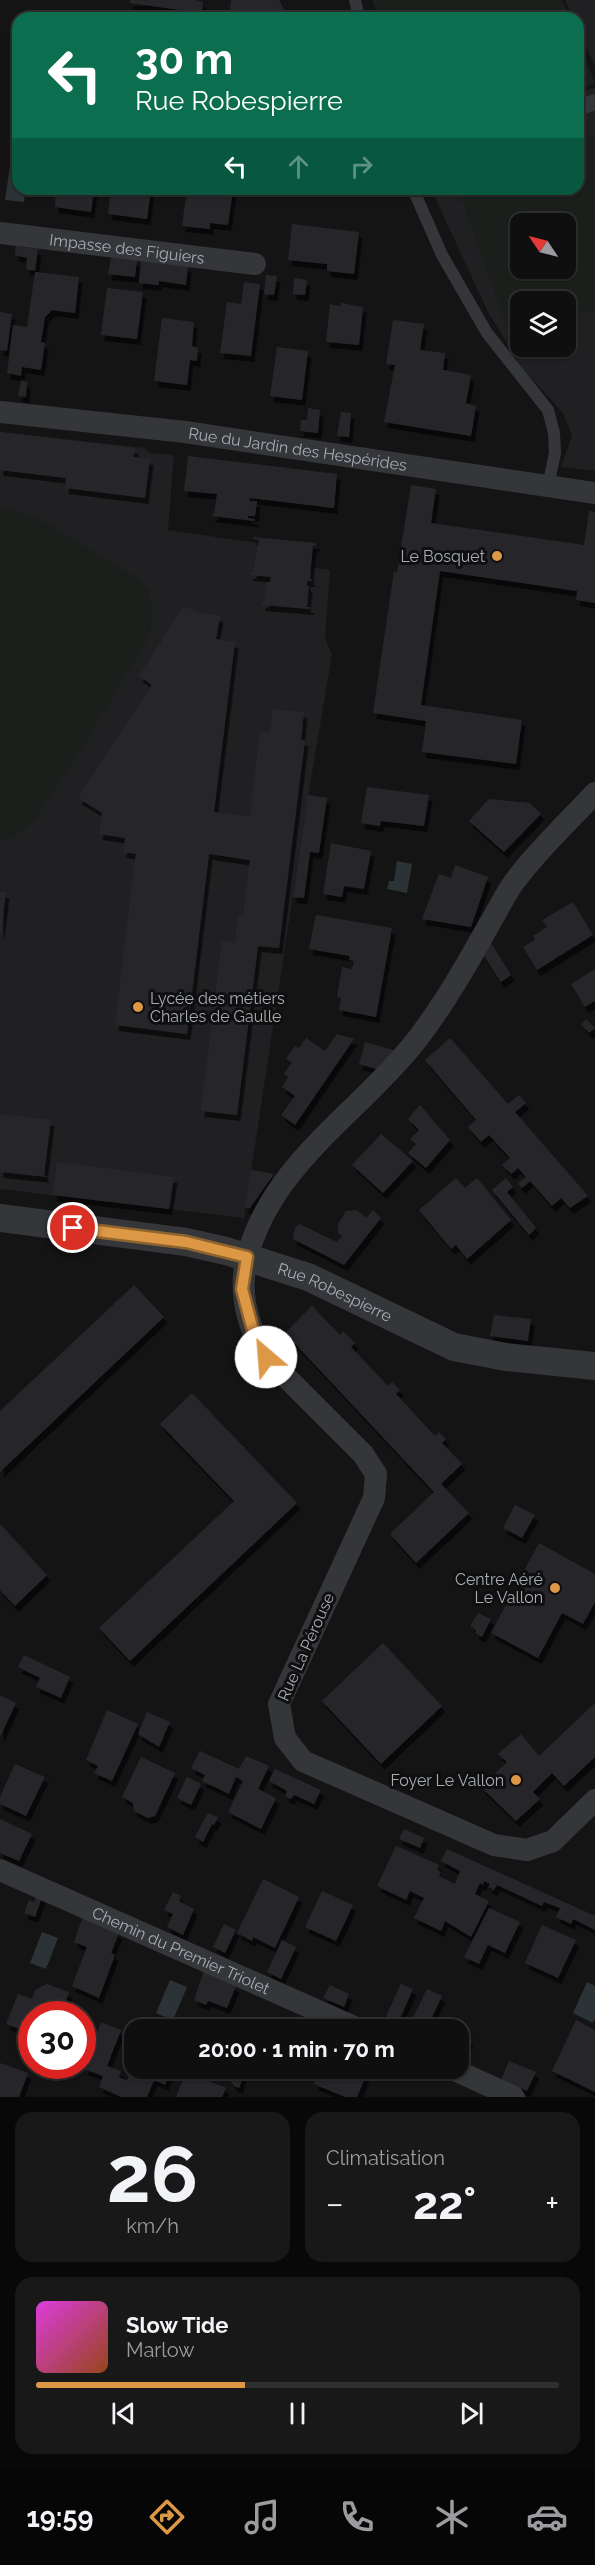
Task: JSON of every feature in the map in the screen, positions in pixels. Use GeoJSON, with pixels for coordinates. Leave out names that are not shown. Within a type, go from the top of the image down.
{"type":"FeatureCollection","features":[{"type":"Feature","properties":{"kind":"street","name":"Impasse des Figuiers"},"geometry":{"type":"LineString","coordinates":[[0,233],[255,264]]}},
{"type":"Feature","properties":{"kind":"street","name":"Rue du Jardin des Hespérides"},"geometry":{"type":"LineString","coordinates":[[0,412],[185,432],[595,493]]}},
{"type":"Feature","properties":{"kind":"street","name":"Rue La Pérouse"},"geometry":{"type":"LineString","coordinates":[[595,793],[517,878],[451,991],[416,1041],[388,1074],[320,1138],[286,1177],[268,1205],[247,1257],[242,1289],[255,1338],[266,1357],[363,1454],[376,1474],[374,1498],[279,1704],[285,1738],[303,1761],[494,1845],[528,1850],[553,1841],[595,1800]]}},
{"type":"Feature","properties":{"kind":"street","name":"Rue Robespierre"},"geometry":{"type":"LineString","coordinates":[[0,1218],[186,1242],[247,1257],[308,1277],[454,1347],[506,1357],[595,1366]]}},
{"type":"Feature","properties":{"kind":"street","name":"Chemin du Premier Triolet"},"geometry":{"type":"LineString","coordinates":[[0,1870],[336,2019]]}},
{"type":"Feature","properties":{"kind":"street"},"geometry":{"type":"LineString","coordinates":[[469,2077],[514,2097]]}},
{"type":"Feature","properties":{"kind":"lane"},"geometry":{"type":"LineString","coordinates":[[416,195],[442,255],[487,333],[548,410],[554,433],[555,453],[548,486]]}},
{"type":"Feature","properties":{"kind":"shaded area"},"geometry":{"type":"Polygon","coordinates":[[[372,0],[562,0],[567,12],[377,12],[372,0]]]}},
{"type":"Feature","properties":{"kind":"shaded area"},"geometry":{"type":"Polygon","coordinates":[[[565,0],[595,0],[595,67],[584,42],[584,12],[570,12],[565,0]]]}},
{"type":"Feature","properties":{"kind":"shaded area"},"geometry":{"type":"Polygon","coordinates":[[[584,54],[595,84],[584,88],[584,54]]]}},
{"type":"Feature","properties":{"kind":"shaded area"},"geometry":{"type":"Polygon","coordinates":[[[595,87],[595,471],[561,467],[572,436],[563,413],[522,368],[515,357],[576,357],[576,291],[510,291],[510,348],[488,312],[434,195],[584,195],[584,92],[595,87]]]}},
{"type":"Feature","properties":{"kind":"shaded area"},"geometry":{"type":"Polygon","coordinates":[[[595,135],[595,308],[576,315],[576,291],[510,291],[510,335],[460,195],[584,195],[584,140],[595,135]]]}},
{"type":"Feature","properties":{"kind":"shaded area"},"geometry":{"type":"Polygon","coordinates":[[[10,166],[12,166],[12,195],[25,195],[24,202],[5,200],[10,166]]]}},
{"type":"Feature","properties":{"kind":"shaded area","name":"Lycée des métiers Charles de Gaulle"},"geometry":{"type":"Polygon","coordinates":[[[0,432],[144,448],[150,453],[174,455],[168,530],[293,548],[291,564],[330,570],[325,638],[332,655],[305,815],[244,1218],[0,1189],[0,432]]]}},
{"type":"Feature","properties":{"kind":"shaded area"},"geometry":{"type":"Polygon","coordinates":[[[9,508],[38,518],[131,574],[148,590],[153,614],[149,637],[68,771],[35,819],[12,839],[0,840],[0,509],[9,508]]]}},
{"type":"Feature","properties":{"kind":"shaded area"},"geometry":{"type":"Polygon","coordinates":[[[397,861],[412,864],[407,893],[387,889],[389,881],[394,881],[397,861]]]}},
{"type":"Feature","properties":{"kind":"shaded area"},"geometry":{"type":"Polygon","coordinates":[[[42,1932],[58,1938],[46,1969],[30,1963],[42,1932]]]}},
{"type":"Feature","properties":{"kind":"shaded area"},"geometry":{"type":"Polygon","coordinates":[[[170,1980],[187,1987],[173,2019],[156,2013],[170,1980]]]}},
{"type":"Feature","properties":{"kind":"shaded area"},"geometry":{"type":"Polygon","coordinates":[[[587,1982],[595,1986],[593,2023],[573,2013],[587,1982]]]}},
{"type":"Feature","properties":{"kind":"building"},"geometry":{"type":"Polygon","coordinates":[[[130,0],[203,2],[202,12],[130,3],[130,0]]]}},
{"type":"Feature","properties":{"kind":"building"},"geometry":{"type":"Polygon","coordinates":[[[231,0],[279,0],[286,12],[230,12],[231,0]]]}},
{"type":"Feature","properties":{"kind":"building"},"geometry":{"type":"Polygon","coordinates":[[[56,195],[93,195],[91,212],[55,207],[56,195]]]}},
{"type":"Feature","properties":{"kind":"building"},"geometry":{"type":"Polygon","coordinates":[[[110,195],[150,195],[147,219],[108,214],[110,195]]]}},
{"type":"Feature","properties":{"kind":"building"},"geometry":{"type":"Polygon","coordinates":[[[186,195],[232,195],[228,225],[210,223],[210,229],[182,226],[186,195]]]}},
{"type":"Feature","properties":{"kind":"building"},"geometry":{"type":"Polygon","coordinates":[[[292,224],[359,232],[354,274],[327,271],[327,264],[288,260],[292,224]]]}},
{"type":"Feature","properties":{"kind":"building"},"geometry":{"type":"Polygon","coordinates":[[[16,246],[38,249],[35,271],[26,269],[27,258],[15,255],[16,246]]]}},
{"type":"Feature","properties":{"kind":"building"},"geometry":{"type":"Polygon","coordinates":[[[111,257],[137,260],[135,277],[108,274],[111,257]]]}},
{"type":"Feature","properties":{"kind":"building"},"geometry":{"type":"Polygon","coordinates":[[[141,261],[188,266],[186,285],[159,281],[159,285],[139,283],[141,261]]]}},
{"type":"Feature","properties":{"kind":"building"},"geometry":{"type":"Polygon","coordinates":[[[35,272],[79,277],[75,313],[52,310],[45,317],[41,342],[45,343],[41,370],[22,367],[21,376],[7,373],[13,325],[27,327],[35,272]]]}},
{"type":"Feature","properties":{"kind":"building"},"geometry":{"type":"Polygon","coordinates":[[[266,275],[277,276],[274,295],[264,294],[266,275]]]}},
{"type":"Feature","properties":{"kind":"building"},"geometry":{"type":"Polygon","coordinates":[[[294,278],[307,280],[305,295],[293,294],[294,278]]]}},
{"type":"Feature","properties":{"kind":"building"},"geometry":{"type":"Polygon","coordinates":[[[244,282],[260,284],[251,356],[220,353],[227,302],[241,304],[244,282]]]}},
{"type":"Feature","properties":{"kind":"building"},"geometry":{"type":"Polygon","coordinates":[[[107,288],[143,292],[137,339],[101,335],[107,288]]]}},
{"type":"Feature","properties":{"kind":"building"},"geometry":{"type":"Polygon","coordinates":[[[341,303],[363,307],[359,345],[326,342],[330,304],[340,306],[341,303]]]}},
{"type":"Feature","properties":{"kind":"building"},"geometry":{"type":"Polygon","coordinates":[[[0,312],[12,314],[7,351],[0,350],[0,312]]]}},
{"type":"Feature","properties":{"kind":"building"},"geometry":{"type":"Polygon","coordinates":[[[162,318],[194,322],[192,346],[198,348],[197,361],[190,360],[187,385],[154,381],[162,318]]]}},
{"type":"Feature","properties":{"kind":"building"},"geometry":{"type":"Polygon","coordinates":[[[393,320],[424,324],[420,350],[445,353],[443,370],[471,375],[466,403],[476,406],[471,436],[384,422],[395,365],[386,364],[393,320]]]}},
{"type":"Feature","properties":{"kind":"building"},"geometry":{"type":"Polygon","coordinates":[[[277,347],[308,351],[302,400],[270,396],[277,347]]]}},
{"type":"Feature","properties":{"kind":"building"},"geometry":{"type":"Polygon","coordinates":[[[21,380],[27,382],[26,397],[18,396],[21,380]]]}},
{"type":"Feature","properties":{"kind":"building"},"geometry":{"type":"Polygon","coordinates":[[[308,408],[320,410],[318,433],[300,431],[301,420],[307,420],[308,408]]]}},
{"type":"Feature","properties":{"kind":"building"},"geometry":{"type":"Polygon","coordinates":[[[341,412],[351,413],[349,437],[337,436],[341,412]]]}},
{"type":"Feature","properties":{"kind":"building"},"geometry":{"type":"Polygon","coordinates":[[[0,432],[135,448],[133,457],[150,459],[145,498],[65,488],[66,478],[0,470],[0,432]]]}},
{"type":"Feature","properties":{"kind":"building"},"geometry":{"type":"Polygon","coordinates":[[[188,456],[337,474],[334,508],[250,498],[249,501],[257,501],[255,516],[248,516],[248,518],[255,519],[255,521],[211,516],[214,514],[217,494],[184,491],[188,456]]]}},
{"type":"Feature","properties":{"kind":"building"},"geometry":{"type":"Polygon","coordinates":[[[411,485],[436,489],[431,523],[584,545],[589,511],[595,512],[595,603],[576,600],[577,591],[440,571],[421,705],[522,720],[516,764],[422,752],[426,721],[373,713],[394,571],[397,573],[411,485]]]}},
{"type":"Feature","properties":{"kind":"building"},"geometry":{"type":"Polygon","coordinates":[[[253,537],[316,543],[316,546],[313,545],[310,578],[313,581],[307,581],[307,586],[309,586],[307,607],[311,607],[310,609],[262,605],[262,602],[265,602],[267,582],[270,582],[271,577],[250,575],[250,572],[253,573],[259,540],[253,537]]]}},
{"type":"Feature","properties":{"kind":"building"},"geometry":{"type":"Polygon","coordinates":[[[184,606],[196,612],[220,616],[216,639],[235,642],[214,812],[250,817],[260,731],[270,732],[273,709],[304,712],[301,740],[305,740],[279,948],[258,946],[237,1115],[201,1111],[222,941],[235,943],[238,916],[243,917],[250,860],[209,854],[187,1034],[115,1025],[136,854],[123,852],[125,838],[99,834],[102,813],[78,798],[152,685],[139,676],[163,639],[164,633],[184,606]]]}},
{"type":"Feature","properties":{"kind":"building"},"geometry":{"type":"Polygon","coordinates":[[[367,787],[429,795],[424,826],[381,821],[380,826],[361,823],[367,787]]]}},
{"type":"Feature","properties":{"kind":"building"},"geometry":{"type":"Polygon","coordinates":[[[308,795],[327,798],[319,853],[310,852],[304,898],[293,897],[308,795]]]}},
{"type":"Feature","properties":{"kind":"building"},"geometry":{"type":"Polygon","coordinates":[[[489,799],[530,803],[541,814],[504,852],[469,821],[489,799]]]}},
{"type":"Feature","properties":{"kind":"building"},"geometry":{"type":"Polygon","coordinates":[[[331,843],[371,851],[364,889],[344,886],[342,897],[323,894],[331,843]]]}},
{"type":"Feature","properties":{"kind":"building"},"geometry":{"type":"Polygon","coordinates":[[[455,865],[488,877],[471,927],[422,919],[439,874],[451,878],[455,865]]]}},
{"type":"Feature","properties":{"kind":"building"},"geometry":{"type":"Polygon","coordinates":[[[0,892],[6,892],[1,933],[0,933],[0,892]]]}},
{"type":"Feature","properties":{"kind":"building"},"geometry":{"type":"Polygon","coordinates":[[[573,902],[593,935],[537,970],[523,947],[535,940],[533,936],[547,927],[542,920],[573,902]]]}},
{"type":"Feature","properties":{"kind":"building"},"geometry":{"type":"Polygon","coordinates":[[[316,915],[392,928],[376,1017],[339,1010],[341,998],[337,997],[342,967],[352,969],[354,961],[349,960],[350,956],[309,949],[316,915]]]}},
{"type":"Feature","properties":{"kind":"building"},"geometry":{"type":"Polygon","coordinates":[[[489,940],[511,975],[501,982],[481,951],[489,940]]]}},
{"type":"Feature","properties":{"kind":"building"},"geometry":{"type":"Polygon","coordinates":[[[595,969],[595,1001],[585,1007],[571,984],[595,969]]]}},
{"type":"Feature","properties":{"kind":"building"},"geometry":{"type":"Polygon","coordinates":[[[586,1019],[595,1028],[589,1033],[581,1024],[586,1019]]]}},
{"type":"Feature","properties":{"kind":"building"},"geometry":{"type":"Polygon","coordinates":[[[337,1034],[354,1039],[295,1125],[281,1115],[295,1096],[282,1087],[288,1077],[284,1074],[292,1062],[286,1059],[295,1046],[299,1048],[306,1038],[325,1051],[337,1034]]]}},
{"type":"Feature","properties":{"kind":"building"},"geometry":{"type":"Polygon","coordinates":[[[450,1038],[508,1104],[519,1095],[526,1103],[515,1112],[588,1196],[570,1208],[561,1198],[552,1206],[530,1181],[522,1188],[518,1183],[526,1177],[518,1168],[511,1174],[502,1165],[510,1158],[489,1135],[481,1142],[468,1127],[476,1120],[425,1060],[450,1038]]]}},
{"type":"Feature","properties":{"kind":"building"},"geometry":{"type":"Polygon","coordinates":[[[365,1042],[396,1051],[379,1070],[359,1064],[365,1042]]]}},
{"type":"Feature","properties":{"kind":"building"},"geometry":{"type":"Polygon","coordinates":[[[420,1105],[450,1140],[426,1168],[408,1153],[416,1144],[410,1139],[419,1130],[408,1119],[420,1105]]]}},
{"type":"Feature","properties":{"kind":"building"},"geometry":{"type":"Polygon","coordinates":[[[0,1114],[51,1120],[44,1175],[48,1177],[0,1172],[0,1114]]]}},
{"type":"Feature","properties":{"kind":"building"},"geometry":{"type":"Polygon","coordinates":[[[381,1134],[413,1161],[383,1193],[352,1165],[381,1134]]]}},
{"type":"Feature","properties":{"kind":"building"},"geometry":{"type":"Polygon","coordinates":[[[57,1162],[174,1177],[169,1209],[53,1195],[57,1162]]]}},
{"type":"Feature","properties":{"kind":"building"},"geometry":{"type":"Polygon","coordinates":[[[251,1170],[274,1174],[250,1208],[245,1208],[251,1170]]]}},
{"type":"Feature","properties":{"kind":"building"},"geometry":{"type":"Polygon","coordinates":[[[456,1178],[465,1188],[477,1178],[511,1220],[467,1259],[456,1245],[451,1249],[419,1210],[456,1178]]]}},
{"type":"Feature","properties":{"kind":"building"},"geometry":{"type":"Polygon","coordinates":[[[506,1178],[513,1187],[507,1192],[536,1228],[529,1235],[492,1190],[506,1178]]]}},
{"type":"Feature","properties":{"kind":"building"},"geometry":{"type":"Polygon","coordinates":[[[357,1210],[366,1218],[373,1210],[381,1218],[344,1265],[293,1239],[295,1228],[299,1224],[337,1242],[342,1236],[338,1233],[338,1224],[346,1211],[357,1210]]]}},
{"type":"Feature","properties":{"kind":"building"},"geometry":{"type":"Polygon","coordinates":[[[134,1285],[164,1317],[0,1472],[0,1411],[134,1285]]]}},
{"type":"Feature","properties":{"kind":"building"},"geometry":{"type":"Polygon","coordinates":[[[312,1306],[340,1335],[343,1331],[355,1343],[351,1347],[388,1386],[392,1382],[400,1390],[396,1394],[435,1436],[439,1432],[446,1439],[442,1443],[462,1464],[441,1484],[469,1513],[416,1563],[390,1534],[434,1492],[285,1333],[312,1306]]]}},
{"type":"Feature","properties":{"kind":"building"},"geometry":{"type":"Polygon","coordinates":[[[494,1315],[531,1319],[528,1341],[490,1336],[494,1315]]]}},
{"type":"Feature","properties":{"kind":"building"},"geometry":{"type":"Polygon","coordinates":[[[192,1393],[297,1503],[130,1661],[99,1628],[234,1501],[160,1424],[192,1393]]]}},
{"type":"Feature","properties":{"kind":"building"},"geometry":{"type":"Polygon","coordinates":[[[515,1505],[535,1515],[522,1538],[503,1528],[515,1505]]]}},
{"type":"Feature","properties":{"kind":"building"},"geometry":{"type":"Polygon","coordinates":[[[0,1524],[47,1575],[15,1606],[0,1590],[0,1524]]]}},
{"type":"Feature","properties":{"kind":"building","name":"Centre Aéré Le Vallon"},"geometry":{"type":"Polygon","coordinates":[[[539,1543],[595,1574],[595,1602],[583,1624],[562,1613],[538,1658],[491,1633],[539,1543]]]}},
{"type":"Feature","properties":{"kind":"building"},"geometry":{"type":"Polygon","coordinates":[[[478,1613],[491,1619],[482,1637],[470,1626],[478,1613]]]}},
{"type":"Feature","properties":{"kind":"building"},"geometry":{"type":"Polygon","coordinates":[[[383,1643],[442,1706],[381,1764],[322,1701],[383,1643]]]}},
{"type":"Feature","properties":{"kind":"building"},"geometry":{"type":"Polygon","coordinates":[[[24,1655],[70,1677],[61,1698],[36,1687],[40,1678],[18,1667],[24,1655]]]}},
{"type":"Feature","properties":{"kind":"building"},"geometry":{"type":"Polygon","coordinates":[[[0,1695],[16,1703],[0,1737],[0,1695]]]}},
{"type":"Feature","properties":{"kind":"building"},"geometry":{"type":"Polygon","coordinates":[[[595,1703],[595,1757],[564,1786],[552,1773],[533,1792],[540,1799],[516,1821],[481,1787],[507,1762],[498,1754],[521,1734],[539,1756],[595,1703]]]}},
{"type":"Feature","properties":{"kind":"building"},"geometry":{"type":"Polygon","coordinates":[[[107,1710],[138,1724],[112,1781],[94,1773],[98,1766],[86,1760],[107,1710]]]}},
{"type":"Feature","properties":{"kind":"building"},"geometry":{"type":"Polygon","coordinates":[[[147,1712],[170,1722],[159,1747],[138,1734],[147,1712]]]}},
{"type":"Feature","properties":{"kind":"building"},"geometry":{"type":"Polygon","coordinates":[[[200,1751],[239,1769],[246,1756],[269,1766],[258,1789],[276,1798],[261,1829],[228,1812],[243,1781],[236,1777],[229,1794],[202,1781],[205,1775],[191,1768],[200,1751]]]}},
{"type":"Feature","properties":{"kind":"building"},"geometry":{"type":"Polygon","coordinates":[[[141,1757],[175,1773],[155,1816],[148,1818],[134,1811],[133,1803],[122,1797],[141,1757]]]}},
{"type":"Feature","properties":{"kind":"building"},"geometry":{"type":"Polygon","coordinates":[[[15,1764],[45,1777],[26,1816],[0,1804],[0,1797],[15,1764]]]}},
{"type":"Feature","properties":{"kind":"building"},"geometry":{"type":"Polygon","coordinates":[[[275,1769],[321,1790],[314,1804],[294,1795],[291,1799],[285,1796],[287,1791],[269,1781],[275,1769]]]}},
{"type":"Feature","properties":{"kind":"building"},"geometry":{"type":"Polygon","coordinates":[[[187,1777],[201,1784],[191,1805],[177,1798],[187,1777]]]}},
{"type":"Feature","properties":{"kind":"building"},"geometry":{"type":"Polygon","coordinates":[[[208,1813],[218,1817],[203,1842],[195,1837],[208,1813]]]}},
{"type":"Feature","properties":{"kind":"building"},"geometry":{"type":"Polygon","coordinates":[[[0,1819],[32,1834],[19,1861],[0,1853],[0,1819]]]}},
{"type":"Feature","properties":{"kind":"building"},"geometry":{"type":"Polygon","coordinates":[[[404,1829],[424,1838],[420,1848],[399,1839],[404,1829]]]}},
{"type":"Feature","properties":{"kind":"building"},"geometry":{"type":"Polygon","coordinates":[[[396,1846],[439,1865],[437,1870],[441,1872],[439,1876],[455,1884],[460,1871],[441,1861],[447,1849],[595,1916],[595,1930],[573,1919],[571,1924],[556,1917],[560,1908],[544,1902],[542,1906],[497,1885],[494,1890],[484,1881],[483,1885],[480,1883],[475,1894],[489,1901],[471,1937],[445,1921],[441,1931],[414,1918],[424,1898],[410,1891],[406,1900],[377,1886],[396,1846]]]}},
{"type":"Feature","properties":{"kind":"building"},"geometry":{"type":"Polygon","coordinates":[[[263,1879],[299,1897],[275,1948],[253,1937],[252,1941],[237,1933],[263,1879]]]}},
{"type":"Feature","properties":{"kind":"building"},"geometry":{"type":"Polygon","coordinates":[[[322,1891],[353,1905],[336,1941],[305,1927],[322,1891]]]}},
{"type":"Feature","properties":{"kind":"building"},"geometry":{"type":"Polygon","coordinates":[[[173,1892],[181,1896],[179,1901],[194,1909],[183,1935],[167,1927],[173,1914],[164,1910],[173,1892]]]}},
{"type":"Feature","properties":{"kind":"building"},"geometry":{"type":"Polygon","coordinates":[[[37,1895],[42,1897],[35,1917],[24,1913],[29,1900],[34,1902],[37,1895]]]}},
{"type":"Feature","properties":{"kind":"building"},"geometry":{"type":"Polygon","coordinates":[[[489,1908],[520,1922],[505,1953],[488,1945],[479,1964],[464,1957],[489,1908]]]}},
{"type":"Feature","properties":{"kind":"building"},"geometry":{"type":"Polygon","coordinates":[[[83,1916],[119,1933],[111,1953],[115,1955],[99,1998],[72,1986],[87,1947],[74,1942],[83,1916]]]}},
{"type":"Feature","properties":{"kind":"building"},"geometry":{"type":"Polygon","coordinates":[[[224,1924],[236,1930],[225,1953],[213,1947],[224,1924]]]}},
{"type":"Feature","properties":{"kind":"building"},"geometry":{"type":"Polygon","coordinates":[[[542,1925],[576,1940],[558,1978],[525,1963],[542,1925]]]}},
{"type":"Feature","properties":{"kind":"building"},"geometry":{"type":"Polygon","coordinates":[[[282,1940],[296,1947],[281,1979],[267,1972],[282,1940]]]}},
{"type":"Feature","properties":{"kind":"building"},"geometry":{"type":"Polygon","coordinates":[[[204,1971],[236,1986],[227,2008],[208,2001],[206,2005],[194,2000],[204,1971]]]}},
{"type":"Feature","properties":{"kind":"building"},"geometry":{"type":"Polygon","coordinates":[[[47,1984],[69,1992],[66,2001],[18,2001],[18,2029],[6,2024],[18,1994],[32,1999],[35,1990],[47,1984]]]}},
{"type":"Feature","properties":{"kind":"building"},"geometry":{"type":"Polygon","coordinates":[[[401,1984],[413,1989],[400,2019],[385,2019],[401,1984]]]}},
{"type":"Feature","properties":{"kind":"building"},"geometry":{"type":"Polygon","coordinates":[[[330,1985],[349,1994],[344,2007],[323,1998],[330,1985]]]}},
{"type":"Feature","properties":{"kind":"building"},"geometry":{"type":"Polygon","coordinates":[[[427,1989],[442,1996],[431,2019],[412,2019],[427,1989]]]}},
{"type":"Feature","properties":{"kind":"building"},"geometry":{"type":"Polygon","coordinates":[[[576,2020],[595,2030],[595,2092],[552,2071],[576,2020]]]}},
{"type":"Feature","properties":{"kind":"building"},"geometry":{"type":"Polygon","coordinates":[[[101,2022],[121,2030],[107,2066],[121,2071],[119,2077],[127,2081],[128,2079],[167,2079],[165,2085],[154,2080],[147,2097],[121,2097],[99,2087],[103,2076],[96,2073],[96,2036],[101,2022]]]}},
{"type":"Feature","properties":{"kind":"building"},"geometry":{"type":"Polygon","coordinates":[[[509,2061],[536,2072],[527,2091],[501,2080],[509,2061]]]}},
{"type":"Feature","properties":{"kind":"building"},"geometry":{"type":"Polygon","coordinates":[[[0,2063],[18,2069],[18,2079],[26,2079],[19,2097],[0,2097],[0,2063]]]}},
{"type":"Feature","properties":{"kind":"building"},"geometry":{"type":"Polygon","coordinates":[[[183,2079],[204,2079],[226,2088],[222,2097],[176,2097],[183,2079]]]}},
{"type":"Feature","properties":{"kind":"building"},"geometry":{"type":"Polygon","coordinates":[[[232,2079],[242,2079],[239,2088],[231,2081],[232,2079]]]}},
{"type":"Feature","properties":{"kind":"building"},"geometry":{"type":"Polygon","coordinates":[[[316,2079],[365,2079],[357,2097],[345,2097],[314,2084],[316,2079]]]}},
{"type":"Feature","properties":{"kind":"place","name":"Le Bosquet"},"geometry":{"type":"Point","coordinates":[497,556]}},
{"type":"Feature","properties":{"kind":"place","name":"Lycée des métiers Charles de Gaulle"},"geometry":{"type":"Point","coordinates":[138,1007]}},
{"type":"Feature","properties":{"kind":"place","name":"Centre Aéré Le Vallon"},"geometry":{"type":"Point","coordinates":[555,1588]}},
{"type":"Feature","properties":{"kind":"place","name":"Foyer Le Vallon"},"geometry":{"type":"Point","coordinates":[516,1780]}},
{"type":"Feature","properties":{"kind":"route"},"geometry":{"type":"LineString","coordinates":[[73,1228],[186,1242],[247,1257],[242,1289],[255,1338],[266,1357]]}}]}
